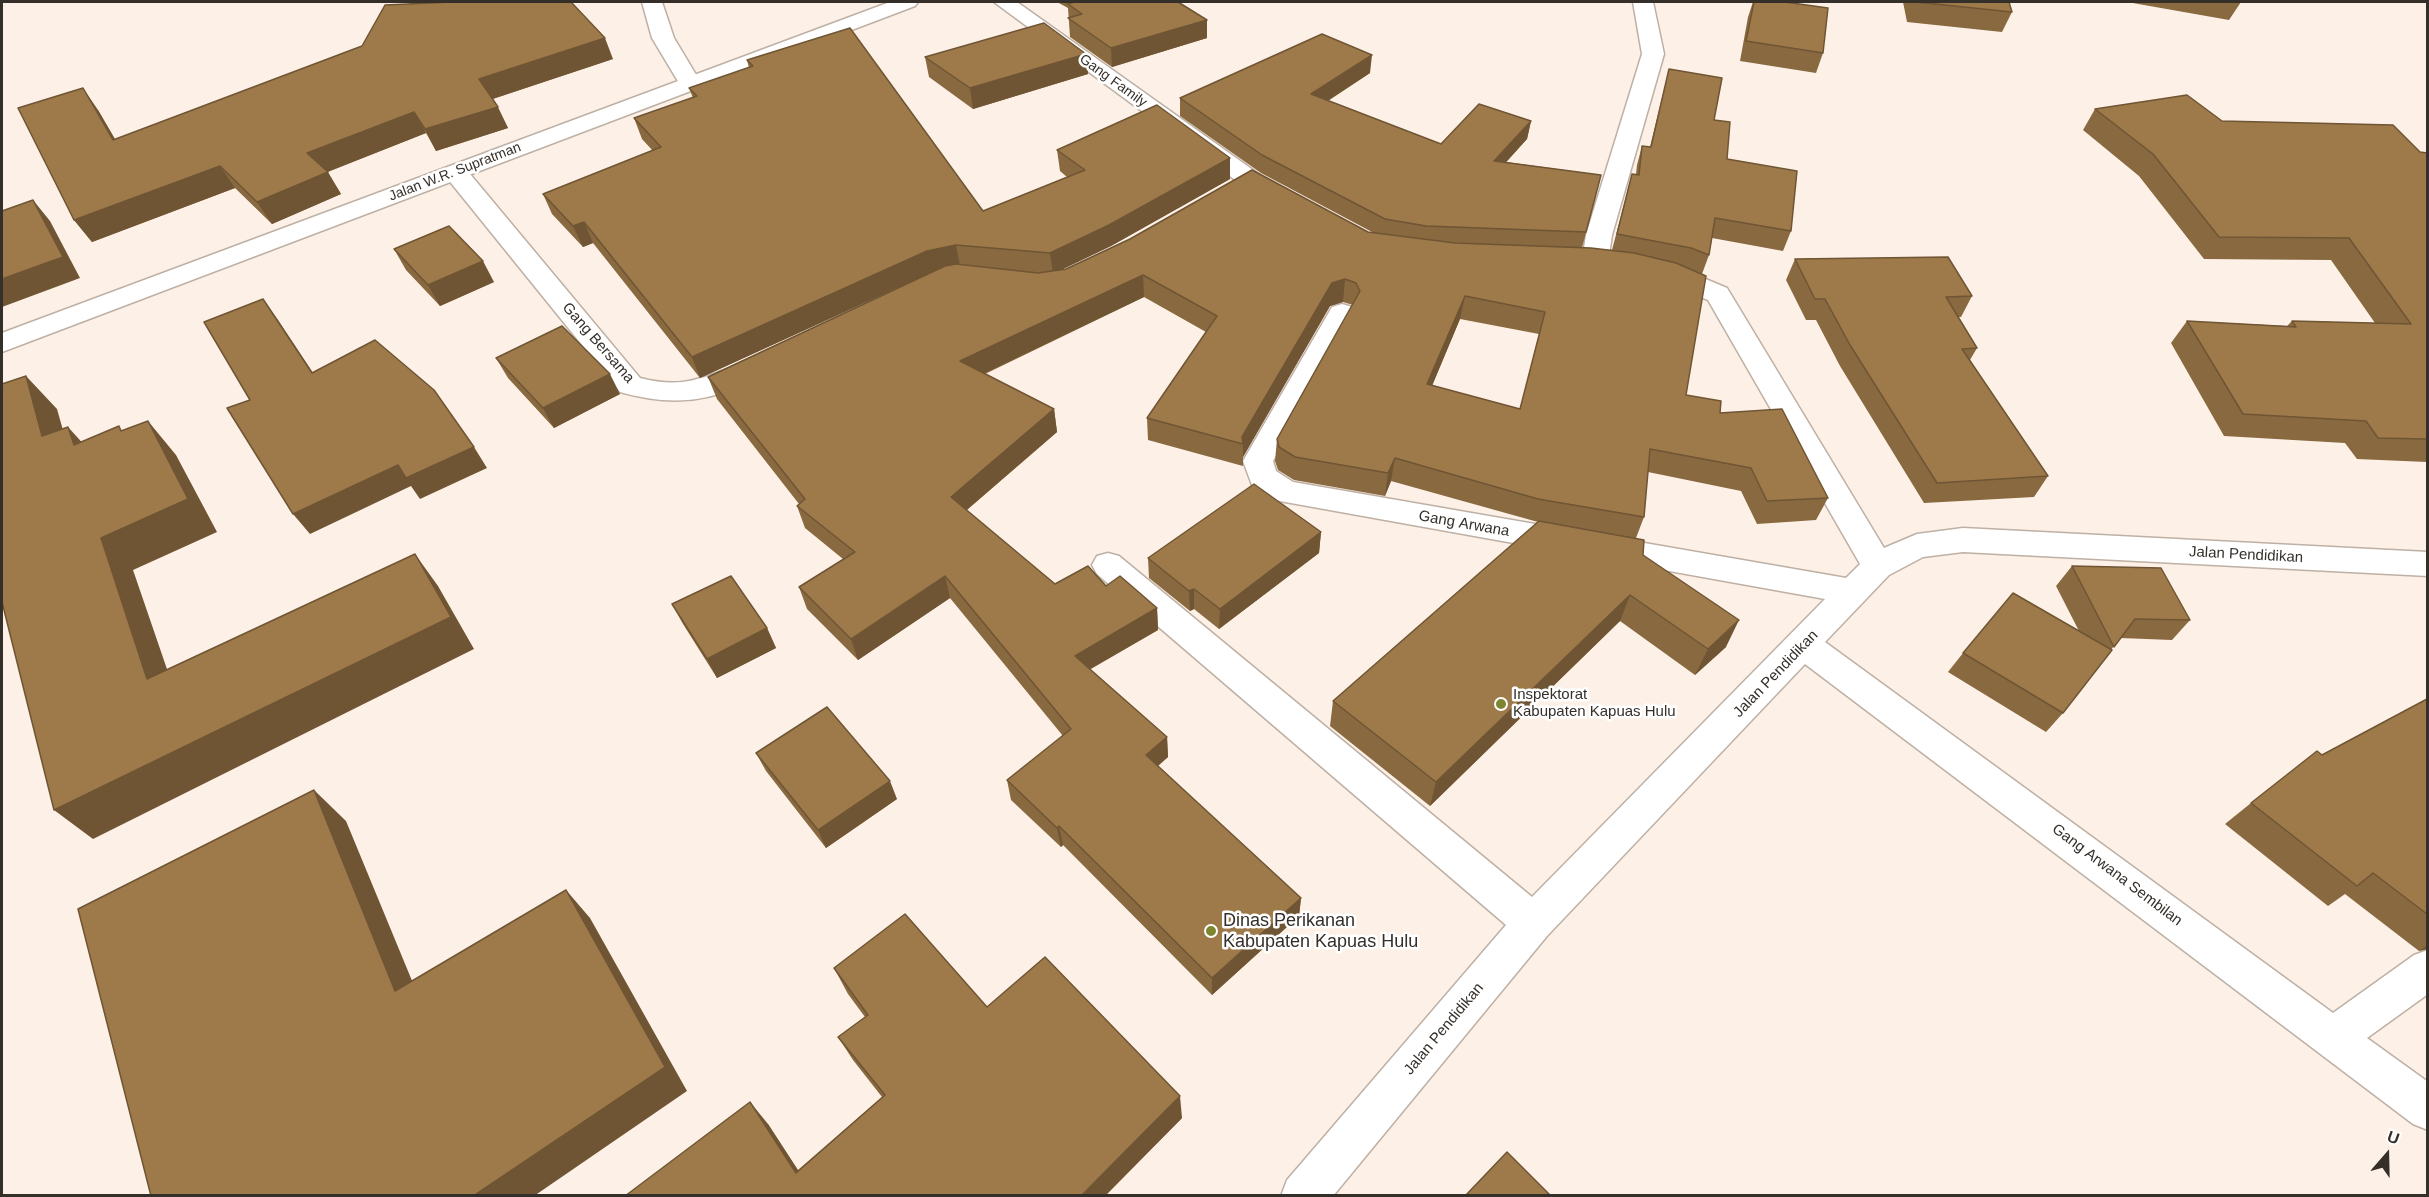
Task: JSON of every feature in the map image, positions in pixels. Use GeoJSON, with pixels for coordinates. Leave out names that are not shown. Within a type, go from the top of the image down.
{"type":"FeatureCollection","features":[{"type":"Feature","properties":{"kind":"main road"},"geometry":{"type":"LineString","coordinates":[[652,2],[663,38],[690,83]]}},
{"type":"Feature","properties":{"kind":"main road","name":"Jalan W.R. Supratman"},"geometry":{"type":"LineString","coordinates":[[2,343],[908,2]]}},
{"type":"Feature","properties":{"kind":"main road","name":"Gang Family"},"geometry":{"type":"LineString","coordinates":[[1004,2],[1241,186],[1303,207]]}},
{"type":"Feature","properties":{"kind":"main road"},"geometry":{"type":"LineString","coordinates":[[1643,2],[1653,54],[1599,235],[1583,260],[1683,279],[1704,286],[1718,294],[1878,566]]}},
{"type":"Feature","properties":{"kind":"main road","name":"Gang Bersama"},"geometry":{"type":"LineString","coordinates":[[456,173],[630,385],[663,394],[689,394],[711,389],[774,360]]}},
{"type":"Feature","properties":{"kind":"main road","name":"Gang Arwana"},"geometry":{"type":"LineString","coordinates":[[1342,313],[1258,461],[1263,477],[1285,492],[1855,592]]}},
{"type":"Feature","properties":{"kind":"main road","name":"Jalan Pendidikan"},"geometry":{"type":"LineString","coordinates":[[1303,1196],[1533,923],[1878,566],[1917,546],[1963,540],[2427,564]]}},
{"type":"Feature","properties":{"kind":"main road"},"geometry":{"type":"LineString","coordinates":[[1108,565],[1533,923]]}},
{"type":"Feature","properties":{"kind":"main road","name":"Gang Arwana Sembilan"},"geometry":{"type":"LineString","coordinates":[[1804,645],[2334,1036],[2427,1109]]}},
{"type":"Feature","properties":{"kind":"main road"},"geometry":{"type":"LineString","coordinates":[[2334,1036],[2427,969]]}},
{"type":"Feature","properties":{"kind":"building"},"geometry":{"type":"Polygon","coordinates":[[[452,2],[571,2],[605,38],[479,79],[498,107],[425,129],[414,112],[307,153],[328,172],[257,202],[220,166],[74,220],[18,108],[83,88],[113,140],[362,46],[385,5],[452,2]]]}},
{"type":"Feature","properties":{"kind":"building"},"geometry":{"type":"Polygon","coordinates":[[[1074,2],[1178,2],[1207,20],[1111,48],[1068,18],[1082,14],[1068,4],[1074,2]]]}},
{"type":"Feature","properties":{"kind":"building"},"geometry":{"type":"Polygon","coordinates":[[[1754,2],[1785,2],[1828,8],[1823,53],[1746,41],[1754,2]]]}},
{"type":"Feature","properties":{"kind":"building"},"geometry":{"type":"Polygon","coordinates":[[[1916,2],[2009,2],[2012,12],[1916,2]]]}},
{"type":"Feature","properties":{"kind":"building"},"geometry":{"type":"Polygon","coordinates":[[[1044,23],[1086,54],[970,88],[925,57],[1044,23]]]}},
{"type":"Feature","properties":{"kind":"building"},"geometry":{"type":"Polygon","coordinates":[[[850,28],[983,211],[1085,170],[1057,150],[1157,105],[1230,158],[1109,225],[1050,253],[956,245],[927,251],[692,357],[584,222],[573,226],[543,194],[661,147],[634,118],[697,96],[689,88],[753,66],[747,60],[850,28]]]}},
{"type":"Feature","properties":{"kind":"building"},"geometry":{"type":"Polygon","coordinates":[[[1322,34],[1372,55],[1311,94],[1441,144],[1479,104],[1531,121],[1494,161],[1601,175],[1586,232],[1426,226],[1385,219],[1262,155],[1180,98],[1322,34]]]}},
{"type":"Feature","properties":{"kind":"building"},"geometry":{"type":"Polygon","coordinates":[[[1669,69],[1722,78],[1714,120],[1730,122],[1727,159],[1797,171],[1791,231],[1715,218],[1709,255],[1691,248],[1617,234],[1632,174],[1639,175],[1642,146],[1651,147],[1669,69]]]}},
{"type":"Feature","properties":{"kind":"building"},"geometry":{"type":"Polygon","coordinates":[[[2187,95],[2222,121],[2393,125],[2420,152],[2427,153],[2427,439],[2378,438],[2366,421],[2243,414],[2187,321],[2296,327],[2292,321],[2411,324],[2349,238],[2219,237],[2153,154],[2095,109],[2187,95]]]}},
{"type":"Feature","properties":{"kind":"building"},"geometry":{"type":"Polygon","coordinates":[[[1252,170],[1368,232],[1455,243],[1591,248],[1634,253],[1676,263],[1706,276],[1686,395],[1721,401],[1720,413],[1782,409],[1828,498],[1767,501],[1751,468],[1650,449],[1644,517],[1538,499],[1395,458],[1388,473],[1295,457],[1279,447],[1277,439],[1360,291],[1356,283],[1345,279],[1332,283],[1242,437],[1243,444],[1147,418],[1217,316],[1143,275],[960,361],[1054,409],[951,497],[1055,584],[1088,566],[1106,586],[1120,576],[1157,608],[1075,656],[1167,737],[1146,755],[1301,898],[1212,978],[1059,826],[1057,828],[1007,780],[1071,729],[945,576],[851,639],[799,587],[855,552],[797,506],[805,499],[708,377],[945,266],[956,264],[1038,273],[1066,269],[1130,239],[1252,170]],[[1465,296],[1427,384],[1520,409],[1545,312],[1465,296]]]}},
{"type":"Feature","properties":{"kind":"building"},"geometry":{"type":"Polygon","coordinates":[[[33,200],[63,257],[2,279],[2,211],[33,200]]]}},
{"type":"Feature","properties":{"kind":"building"},"geometry":{"type":"Polygon","coordinates":[[[449,226],[483,261],[428,285],[394,249],[449,226]]]}},
{"type":"Feature","properties":{"kind":"building"},"geometry":{"type":"Polygon","coordinates":[[[1948,257],[1972,296],[1946,297],[1977,348],[1962,349],[2048,476],[1937,483],[1850,345],[1825,299],[1815,299],[1795,259],[1948,257]]]}},
{"type":"Feature","properties":{"kind":"building"},"geometry":{"type":"Polygon","coordinates":[[[263,299],[312,373],[375,340],[434,390],[474,447],[406,478],[398,465],[293,514],[227,408],[250,400],[204,322],[263,299]]]}},
{"type":"Feature","properties":{"kind":"building"},"geometry":{"type":"Polygon","coordinates":[[[562,326],[610,374],[543,408],[496,358],[562,326]]]}},
{"type":"Feature","properties":{"kind":"building"},"geometry":{"type":"Polygon","coordinates":[[[26,376],[42,436],[68,427],[74,445],[119,426],[121,431],[148,421],[188,499],[101,538],[147,679],[415,554],[451,617],[54,810],[2,602],[2,384],[26,376]]]}},
{"type":"Feature","properties":{"kind":"building"},"geometry":{"type":"Polygon","coordinates":[[[1254,484],[1321,532],[1220,609],[1194,589],[1189,591],[1148,558],[1254,484]]]}},
{"type":"Feature","properties":{"kind":"building"},"geometry":{"type":"Polygon","coordinates":[[[1539,521],[1644,540],[1643,555],[1739,620],[1708,649],[1630,595],[1436,782],[1333,701],[1539,521]]]}},
{"type":"Feature","properties":{"kind":"building"},"geometry":{"type":"Polygon","coordinates":[[[2072,566],[2161,568],[2190,620],[2135,619],[2114,647],[2072,566]]]}},
{"type":"Feature","properties":{"kind":"building"},"geometry":{"type":"Polygon","coordinates":[[[731,576],[767,628],[707,659],[672,604],[731,576]]]}},
{"type":"Feature","properties":{"kind":"building"},"geometry":{"type":"Polygon","coordinates":[[[2013,593],[2112,650],[2063,713],[1963,653],[2013,593]]]}},
{"type":"Feature","properties":{"kind":"building"},"geometry":{"type":"Polygon","coordinates":[[[2427,699],[2427,914],[2373,873],[2357,886],[2251,803],[2317,751],[2322,755],[2427,699]]]}},
{"type":"Feature","properties":{"kind":"building"},"geometry":{"type":"Polygon","coordinates":[[[827,707],[890,781],[818,830],[756,753],[827,707]]]}},
{"type":"Feature","properties":{"kind":"building"},"geometry":{"type":"Polygon","coordinates":[[[314,790],[395,991],[566,890],[665,1067],[476,1194],[477,1196],[151,1196],[78,909],[314,790]]]}},
{"type":"Feature","properties":{"kind":"building"},"geometry":{"type":"Polygon","coordinates":[[[905,914],[987,1007],[1045,957],[1180,1096],[1081,1196],[625,1196],[750,1102],[796,1173],[885,1095],[838,1037],[868,1015],[834,968],[905,914]]]}},
{"type":"Feature","properties":{"kind":"building"},"geometry":{"type":"Polygon","coordinates":[[[1507,1152],[1551,1196],[1465,1196],[1507,1152]]]}},
{"type":"Feature","properties":{"kind":"place","name":"Inspektorat Kabupaten Kapuas Hulu"},"geometry":{"type":"Point","coordinates":[1501,704]}},
{"type":"Feature","properties":{"kind":"place","name":"Dinas Perikanan Kabupaten Kapuas Hulu"},"geometry":{"type":"Point","coordinates":[1211,931]}}]}
